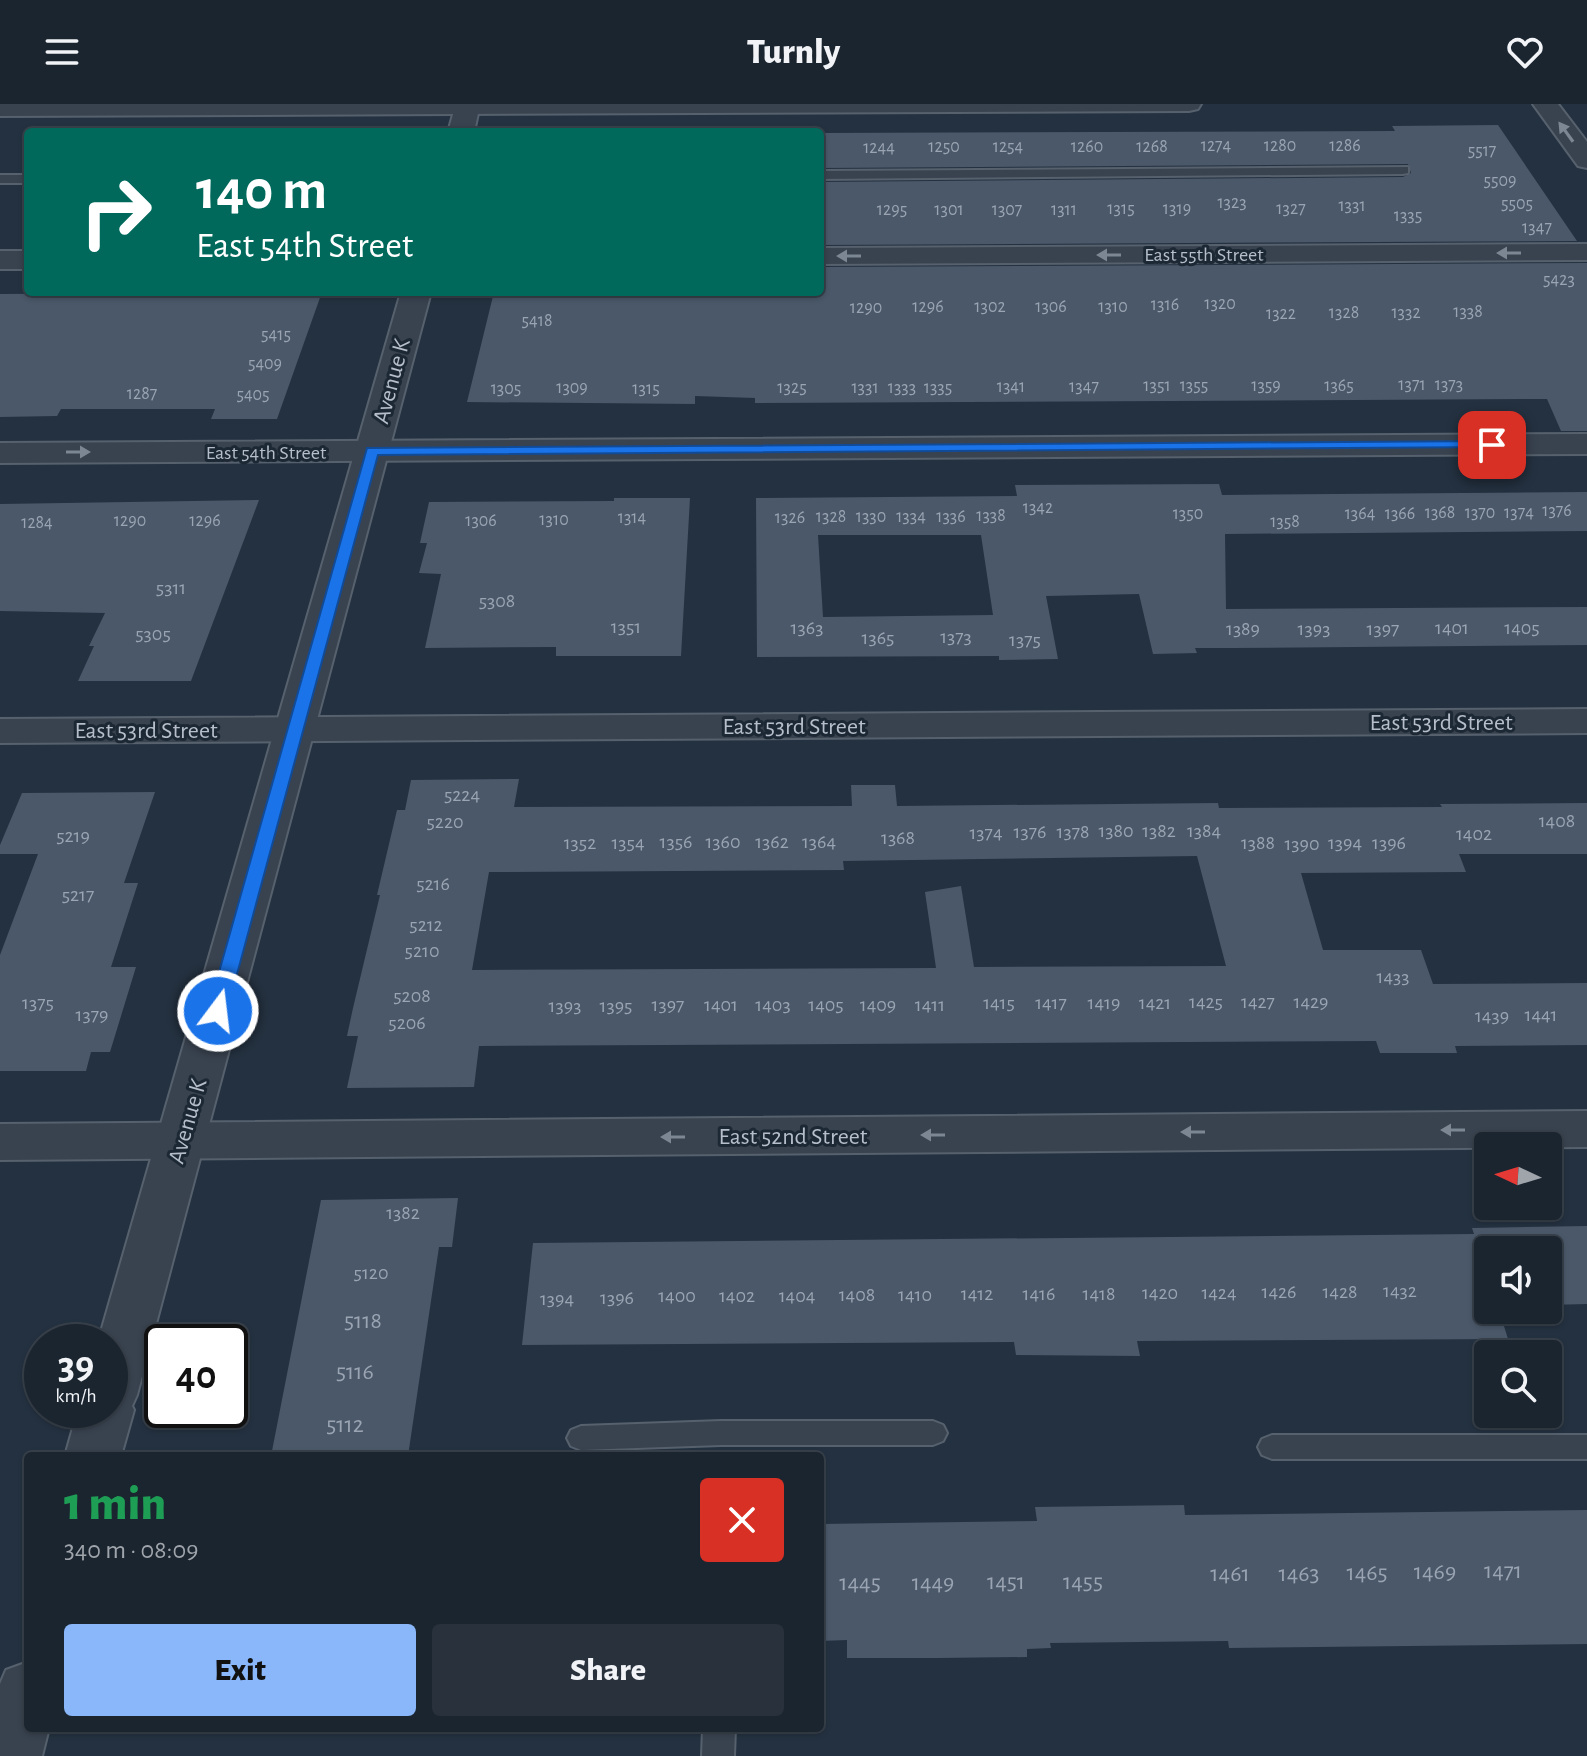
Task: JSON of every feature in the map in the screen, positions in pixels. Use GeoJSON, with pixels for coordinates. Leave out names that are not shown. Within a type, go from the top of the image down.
{"type":"FeatureCollection","features":[{"type":"Feature","properties":{"kind":"street"},"geometry":{"type":"LineString","coordinates":[[0,109],[1189,104]]}},
{"type":"Feature","properties":{"kind":"street"},"geometry":{"type":"LineString","coordinates":[[1545,104],[1587,160]]}},
{"type":"Feature","properties":{"kind":"street"},"geometry":{"type":"LineString","coordinates":[[462,128],[468,106]]}},
{"type":"Feature","properties":{"kind":"street","name":"East 55th Street"},"geometry":{"type":"LineString","coordinates":[[824,256],[1587,252]]}},
{"type":"Feature","properties":{"kind":"street"},"geometry":{"type":"LineString","coordinates":[[0,260],[24,260]]}},
{"type":"Feature","properties":{"kind":"street","name":"Avenue K"},"geometry":{"type":"LineString","coordinates":[[128,1331],[415,296]]}},
{"type":"Feature","properties":{"kind":"street","name":"East 54th Street"},"geometry":{"type":"LineString","coordinates":[[0,453],[1587,444]]}},
{"type":"Feature","properties":{"kind":"street","name":"East 53rd Street"},"geometry":{"type":"LineString","coordinates":[[0,731],[1587,721]]}},
{"type":"Feature","properties":{"kind":"street","name":"East 52nd Street"},"geometry":{"type":"LineString","coordinates":[[0,1142],[1587,1129]]}},
{"type":"Feature","properties":{"kind":"street"},"geometry":{"type":"LineString","coordinates":[[94,1452],[101,1428]]}},
{"type":"Feature","properties":{"kind":"street"},"geometry":{"type":"LineString","coordinates":[[10,1756],[24,1705]]}},
{"type":"Feature","properties":{"kind":"lane"},"geometry":{"type":"LineString","coordinates":[[824,175],[1403,170]]}},
{"type":"Feature","properties":{"kind":"lane"},"geometry":{"type":"LineString","coordinates":[[0,179],[24,179]]}},
{"type":"Feature","properties":{"kind":"lane"},"geometry":{"type":"LineString","coordinates":[[581,1438],[721,1445],[933,1433]]}},
{"type":"Feature","properties":{"kind":"lane"},"geometry":{"type":"LineString","coordinates":[[1272,1447],[1587,1447]]}},
{"type":"Feature","properties":{"kind":"lane"},"geometry":{"type":"LineString","coordinates":[[718,1756],[719,1732]]}},
{"type":"Feature","properties":{"kind":"building"},"geometry":{"type":"Polygon","coordinates":[[[1498,125],[1577,241],[824,245],[824,182],[1403,177],[1411,173],[1408,164],[824,168],[824,133],[1395,131],[1392,126],[1498,125]]]}},
{"type":"Feature","properties":{"kind":"building"},"geometry":{"type":"Polygon","coordinates":[[[1587,263],[1587,431],[1561,431],[1547,399],[755,403],[755,398],[695,396],[695,404],[467,402],[493,296],[824,296],[824,267],[1587,263]]]}},
{"type":"Feature","properties":{"kind":"building"},"geometry":{"type":"Polygon","coordinates":[[[0,294],[321,296],[277,419],[211,419],[215,409],[61,409],[57,416],[0,417],[0,294]]]}},
{"type":"Feature","properties":{"kind":"building"},"geometry":{"type":"Polygon","coordinates":[[[1219,484],[1222,495],[1587,492],[1587,531],[1225,534],[1226,609],[1587,607],[1587,645],[1195,648],[1197,653],[1153,654],[1139,594],[1046,596],[1058,659],[999,660],[999,656],[757,657],[756,498],[1017,496],[1015,485],[1219,484]],[[818,535],[823,617],[993,615],[981,535],[818,535]]]}},
{"type":"Feature","properties":{"kind":"building"},"geometry":{"type":"Polygon","coordinates":[[[614,498],[690,498],[681,656],[556,656],[556,647],[425,648],[441,574],[419,573],[427,543],[420,543],[429,502],[614,501],[614,498]]]}},
{"type":"Feature","properties":{"kind":"building"},"geometry":{"type":"Polygon","coordinates":[[[259,500],[191,681],[78,681],[94,646],[89,646],[105,613],[0,611],[0,504],[259,500]]]}},
{"type":"Feature","properties":{"kind":"building"},"geometry":{"type":"Polygon","coordinates":[[[519,779],[514,807],[852,806],[851,785],[895,785],[897,806],[1218,803],[1219,808],[1587,803],[1587,854],[1459,854],[1466,872],[1301,873],[1323,950],[1421,950],[1433,984],[1587,983],[1587,1045],[1455,1046],[1457,1053],[1380,1053],[1376,1041],[479,1046],[474,1087],[347,1088],[358,1036],[347,1036],[397,810],[405,810],[411,780],[519,779]],[[1197,856],[843,861],[844,870],[489,872],[472,970],[936,968],[925,892],[961,886],[974,967],[1226,966],[1197,856]]]}},
{"type":"Feature","properties":{"kind":"building"},"geometry":{"type":"Polygon","coordinates":[[[155,792],[124,883],[138,883],[111,967],[136,967],[110,1052],[91,1052],[86,1071],[0,1071],[0,955],[38,854],[0,854],[0,845],[22,793],[155,792]]]}},
{"type":"Feature","properties":{"kind":"building"},"geometry":{"type":"Polygon","coordinates":[[[458,1198],[452,1247],[439,1247],[409,1452],[272,1452],[321,1200],[458,1198]]]}},
{"type":"Feature","properties":{"kind":"building"},"geometry":{"type":"Polygon","coordinates":[[[1587,1226],[1587,1304],[1562,1305],[1562,1236],[1474,1236],[1474,1324],[1503,1324],[1508,1339],[1137,1341],[1140,1356],[1016,1355],[1014,1342],[522,1345],[533,1243],[1474,1234],[1472,1228],[1587,1226]]]}},
{"type":"Feature","properties":{"kind":"building"},"geometry":{"type":"Polygon","coordinates":[[[1184,1505],[1185,1515],[1587,1510],[1587,1644],[1229,1648],[1228,1641],[1050,1643],[1051,1648],[1027,1649],[1027,1657],[847,1658],[847,1640],[824,1641],[824,1524],[1037,1521],[1035,1507],[1184,1505]]]}},
{"type":"Feature","properties":{"kind":"route"},"geometry":{"type":"LineString","coordinates":[[218,1011],[372,451],[1492,445]]}}]}
